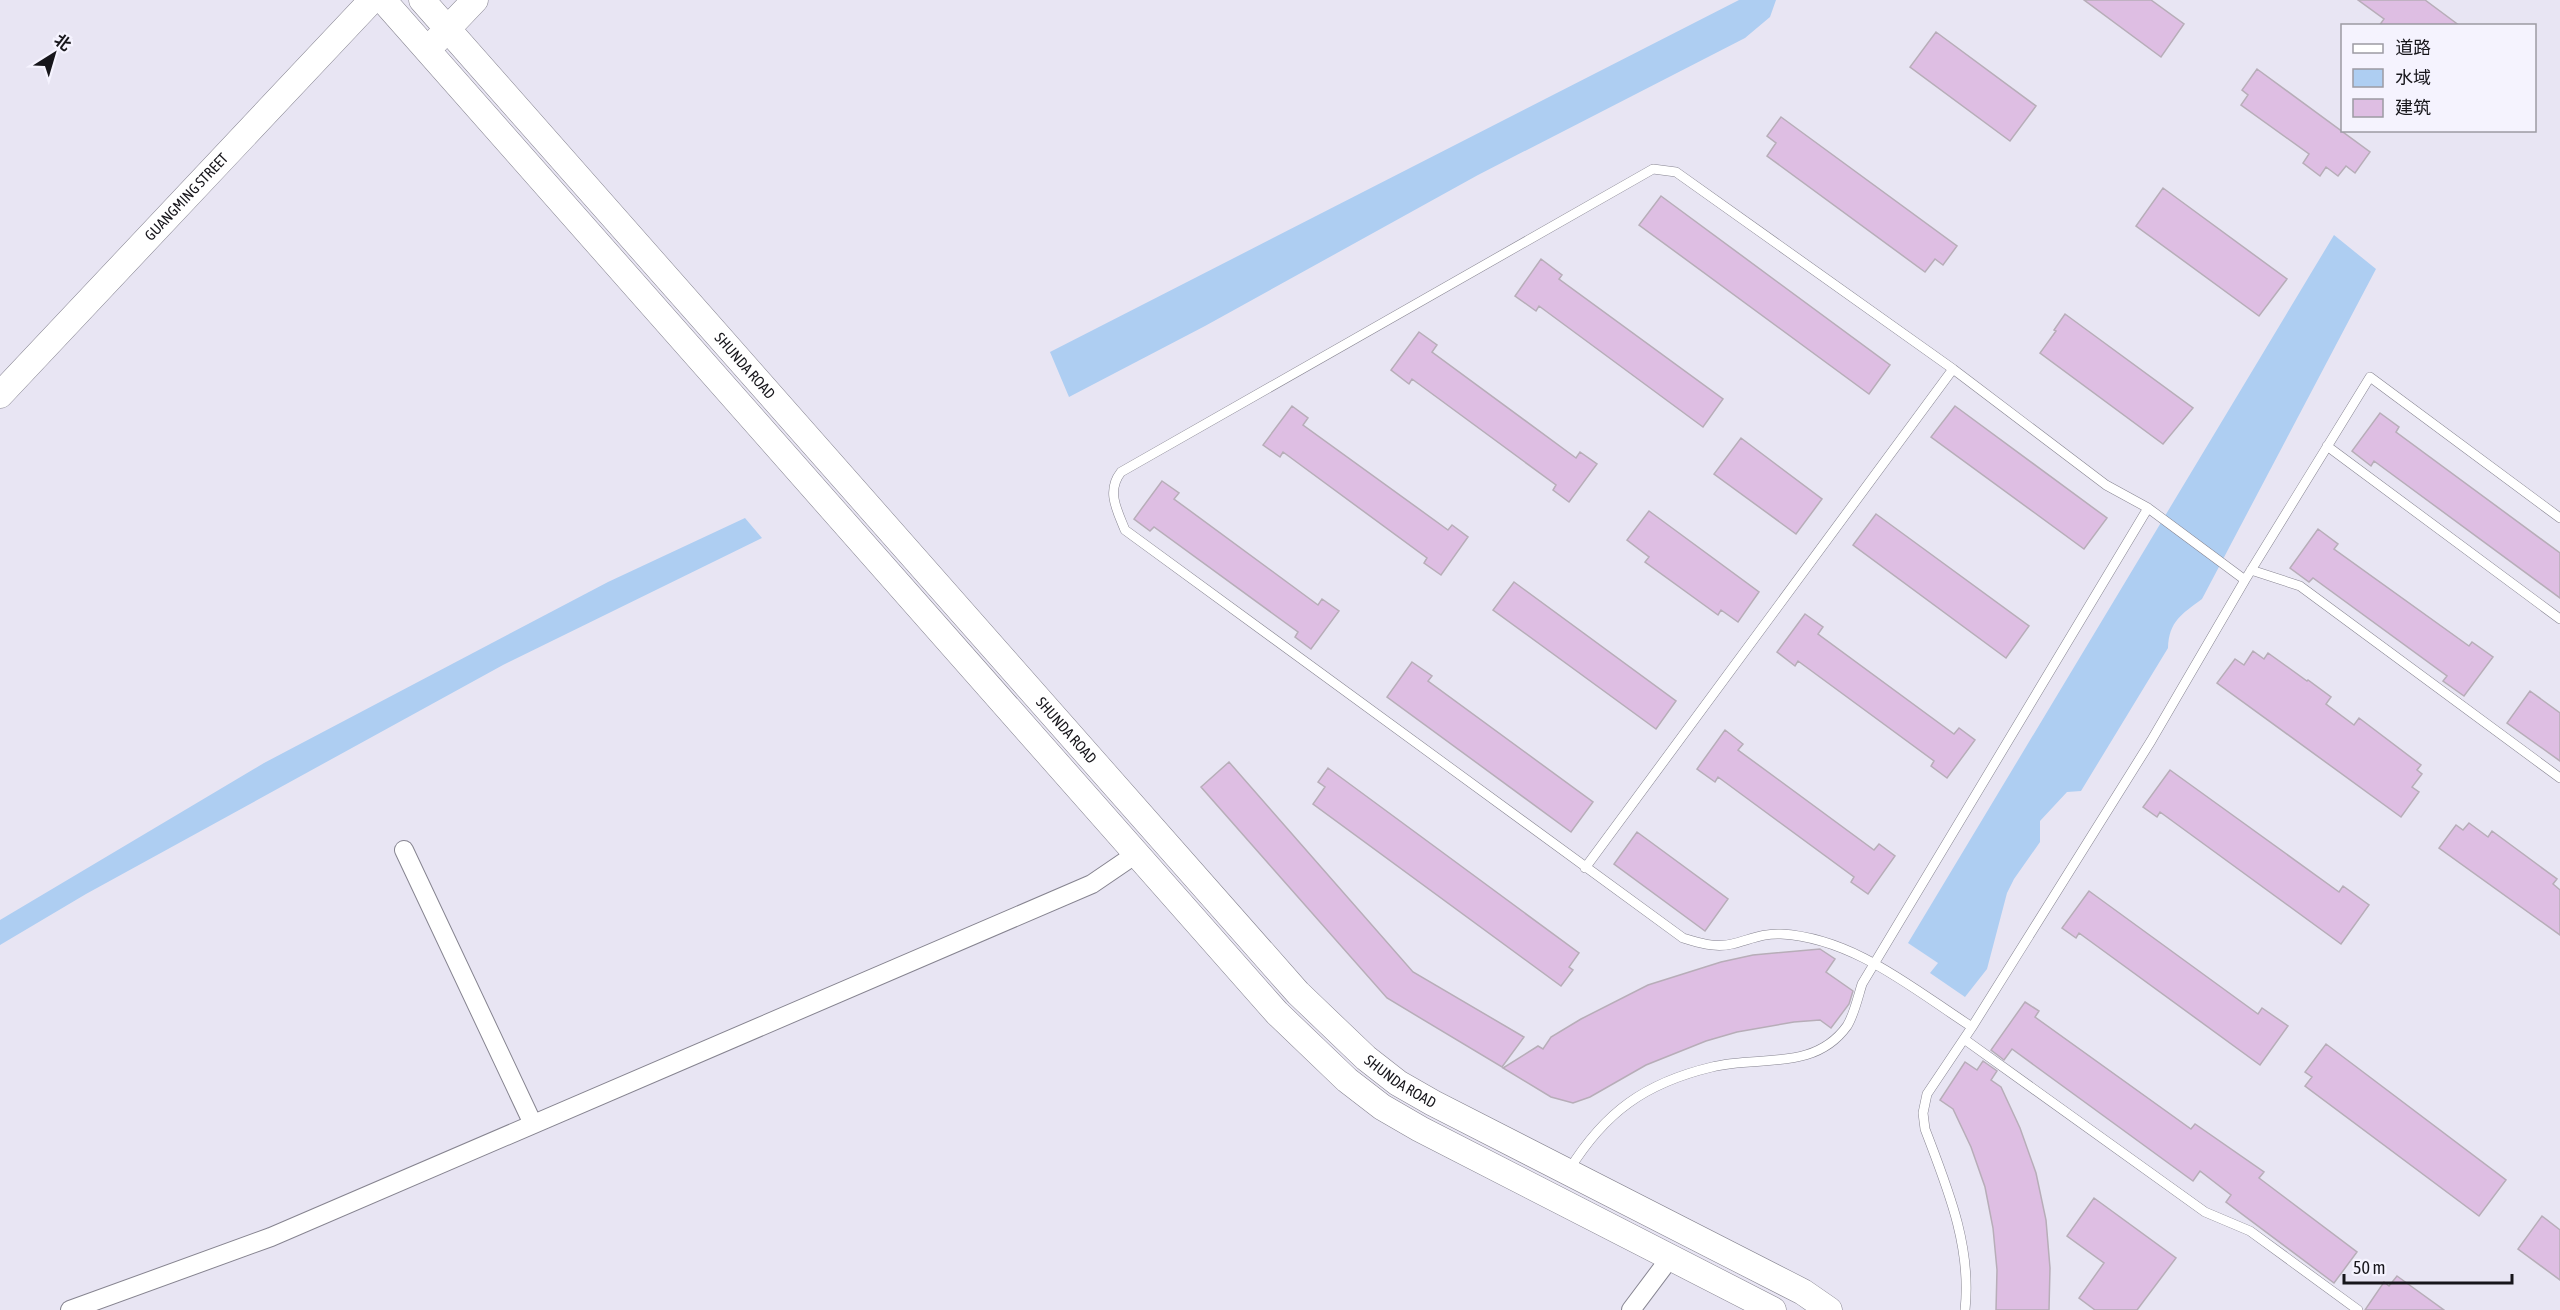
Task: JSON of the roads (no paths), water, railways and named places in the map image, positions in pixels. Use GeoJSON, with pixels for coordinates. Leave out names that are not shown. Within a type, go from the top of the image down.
{"type":"FeatureCollection","features":[{"type":"Feature","properties":{"kind":"main road","name":"GUANGMING STREET"},"geometry":{"type":"LineString","coordinates":[[0,395],[372,0]]}},
{"type":"Feature","properties":{"kind":"main road","name":"SHUNDA ROAD"},"geometry":{"type":"LineString","coordinates":[[383,0],[1276,1013],[1347,1080],[1382,1107],[1773,1310]]}},
{"type":"Feature","properties":{"kind":"main road","name":"SHUNDA ROAD"},"geometry":{"type":"LineString","coordinates":[[422,0],[1298,993],[1366,1058],[1398,1083],[1803,1292],[1829,1310]]}},
{"type":"Feature","properties":{"kind":"main road"},"geometry":{"type":"LineString","coordinates":[[427,50],[475,0]]}},
{"type":"Feature","properties":{"kind":"street"},"geometry":{"type":"LineString","coordinates":[[404,850],[533,1124]]}},
{"type":"Feature","properties":{"kind":"street"},"geometry":{"type":"LineString","coordinates":[[70,1310],[271,1237],[1092,884],[1136,854]]}},
{"type":"Feature","properties":{"kind":"street"},"geometry":{"type":"LineString","coordinates":[[1631,1310],[1670,1258]]}},
{"type":"Feature","properties":{"kind":"lane"},"geometry":{"type":"LineString","coordinates":[[1972,1028],[1875,964],[1838,945],[1807,936],[1777,934],[1754,937],[1731,945],[1706,945],[1683,938],[1125,530],[1113,499],[1114,482],[1121,472],[1653,169],[1676,172],[1953,369],[2106,486],[2148,508],[2245,580]]}},
{"type":"Feature","properties":{"kind":"lane"},"geometry":{"type":"LineString","coordinates":[[1585,868],[1953,369]]}},
{"type":"Feature","properties":{"kind":"lane"},"geometry":{"type":"LineString","coordinates":[[1965,1310],[1966,1266],[1963,1240],[1924,1128],[1923,1113],[1927,1094],[1972,1028],[2151,741],[2251,570],[2370,377],[2560,518]]}},
{"type":"Feature","properties":{"kind":"lane"},"geometry":{"type":"LineString","coordinates":[[2327,447],[2560,619]]}},
{"type":"Feature","properties":{"kind":"lane"},"geometry":{"type":"LineString","coordinates":[[1568,1172],[1587,1142],[1639,1094],[1676,1077],[1714,1066],[1794,1059],[1817,1051],[1847,1026],[1862,984],[2148,508]]}},
{"type":"Feature","properties":{"kind":"lane"},"geometry":{"type":"LineString","coordinates":[[2251,570],[2300,586],[2560,778]]}},
{"type":"Feature","properties":{"kind":"lane"},"geometry":{"type":"LineString","coordinates":[[1964,1039],[2205,1212],[2250,1231],[2358,1310]]}},
{"type":"Feature","properties":{"kind":"water"},"geometry":{"type":"Polygon","coordinates":[[[1739,0],[1776,0],[1770,17],[1745,38],[1478,175],[1205,326],[1069,397],[1050,352],[1739,0]]]}},
{"type":"Feature","properties":{"kind":"water"},"geometry":{"type":"Polygon","coordinates":[[[2334,235],[2376,269],[2202,599],[2183,614],[2174,625],[2168,648],[2081,791],[2067,792],[2040,821],[2040,842],[2007,893],[1987,969],[1965,997],[1930,973],[1938,963],[1908,943],[2334,235]]]}},
{"type":"Feature","properties":{"kind":"water"},"geometry":{"type":"Polygon","coordinates":[[[745,518],[762,538],[503,665],[86,894],[0,945],[0,920],[264,763],[608,582],[745,518]]]}}]}
